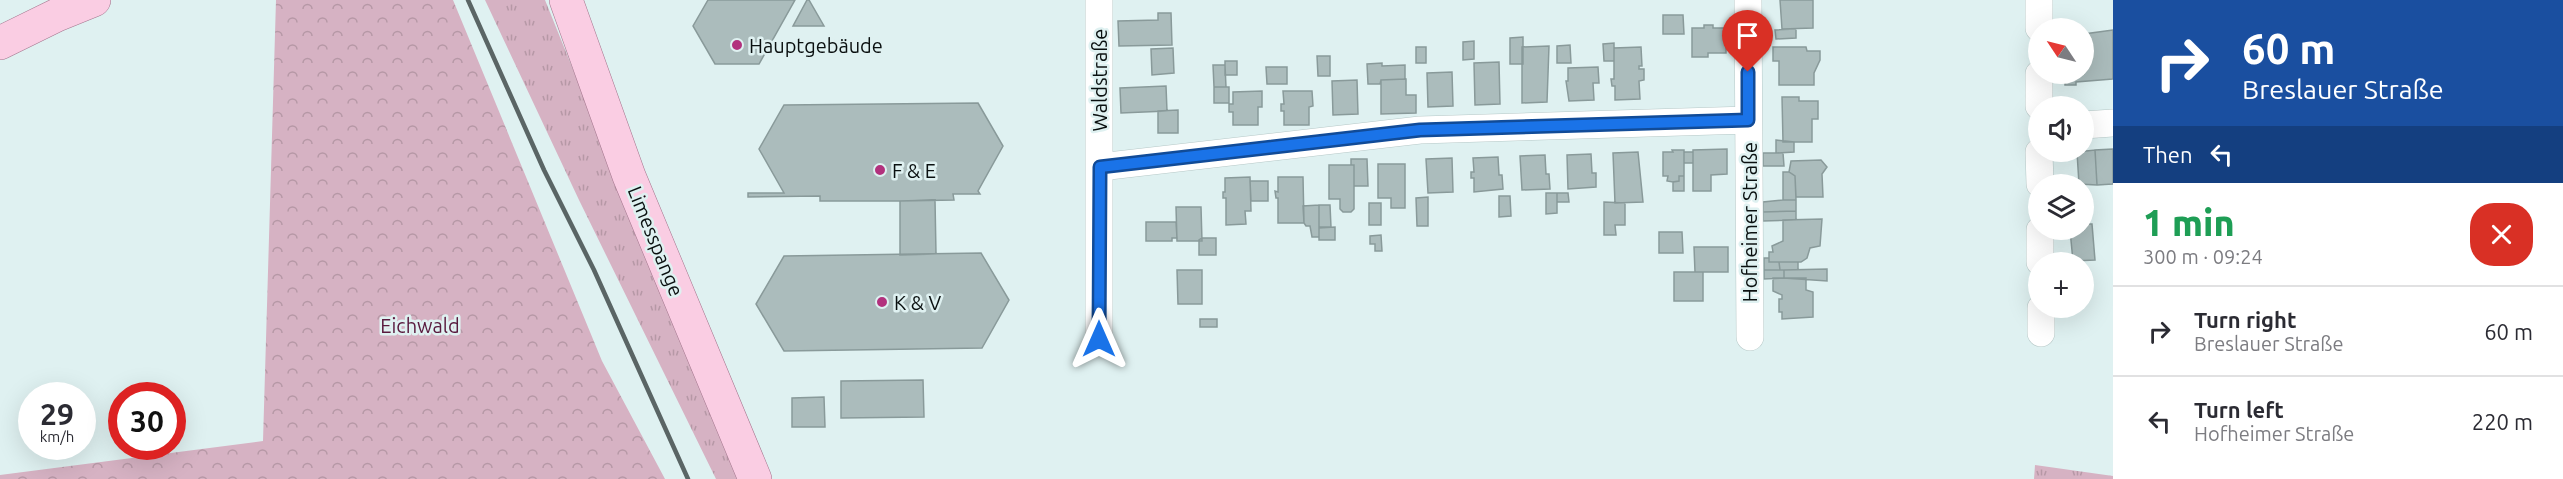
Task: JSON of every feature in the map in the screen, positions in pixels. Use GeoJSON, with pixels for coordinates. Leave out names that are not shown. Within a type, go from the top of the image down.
{"type":"FeatureCollection","features":[{"type":"Feature","properties":{"kind":"main road"},"geometry":{"type":"LineString","coordinates":[[0,43],[94,0]]}},
{"type":"Feature","properties":{"kind":"main road","name":"Limesspange"},"geometry":{"type":"LineString","coordinates":[[566,0],[629,176],[755,479]]}},
{"type":"Feature","properties":{"kind":"street","name":"Waldstraße"},"geometry":{"type":"LineString","coordinates":[[1099,0],[1099,339]]}},
{"type":"Feature","properties":{"kind":"street","name":"Hofheimer Straße"},"geometry":{"type":"LineString","coordinates":[[1748,0],[1750,337]]}},
{"type":"Feature","properties":{"kind":"street"},"geometry":{"type":"LineString","coordinates":[[2039,0],[2039,18]]}},
{"type":"Feature","properties":{"kind":"street"},"geometry":{"type":"LineString","coordinates":[[1100,167],[1420,130],[1748,120]]}},
{"type":"Feature","properties":{"kind":"street"},"geometry":{"type":"LineString","coordinates":[[2094,124],[2113,123]]}},
{"type":"Feature","properties":{"kind":"green space","name":"Eichwald"},"geometry":{"type":"Polygon","coordinates":[[[276,0],[453,0],[602,361],[665,479],[0,479],[0,475],[116,460],[186,460],[186,451],[263,441],[276,0]]]}},
{"type":"Feature","properties":{"kind":"green space"},"geometry":{"type":"Polygon","coordinates":[[[485,0],[545,0],[706,399],[741,479],[716,479],[579,200],[485,0]]]}},
{"type":"Feature","properties":{"kind":"green space"},"geometry":{"type":"Polygon","coordinates":[[[2035,465],[2113,476],[2113,479],[2034,479],[2035,465]]]}},
{"type":"Feature","properties":{"kind":"building","name":"Hauptgebäude"},"geometry":{"type":"Polygon","coordinates":[[[708,0],[795,0],[759,64],[715,64],[693,26],[708,0]]]}},
{"type":"Feature","properties":{"kind":"building"},"geometry":{"type":"Polygon","coordinates":[[[809,0],[824,26],[793,26],[809,0]]]}},
{"type":"Feature","properties":{"kind":"building"},"geometry":{"type":"Polygon","coordinates":[[[1780,0],[1813,0],[1813,28],[1782,29],[1780,0]]]}},
{"type":"Feature","properties":{"kind":"building"},"geometry":{"type":"Polygon","coordinates":[[[1158,13],[1171,13],[1172,45],[1119,46],[1118,21],[1158,20],[1158,13]]]}},
{"type":"Feature","properties":{"kind":"building"},"geometry":{"type":"Polygon","coordinates":[[[1663,15],[1683,15],[1684,34],[1663,34],[1663,15]]]}},
{"type":"Feature","properties":{"kind":"building"},"geometry":{"type":"Polygon","coordinates":[[[1704,25],[1726,28],[1726,53],[1708,53],[1708,57],[1692,57],[1692,28],[1704,28],[1704,25]]]}},
{"type":"Feature","properties":{"kind":"building"},"geometry":{"type":"Polygon","coordinates":[[[1796,29],[1796,38],[1776,39],[1775,30],[1796,29]]]}},
{"type":"Feature","properties":{"kind":"building"},"geometry":{"type":"Polygon","coordinates":[[[2113,30],[2113,79],[2094,81],[2094,33],[2113,30]]]}},
{"type":"Feature","properties":{"kind":"building"},"geometry":{"type":"Polygon","coordinates":[[[1523,37],[1523,64],[1510,64],[1510,38],[1523,37]]]}},
{"type":"Feature","properties":{"kind":"building"},"geometry":{"type":"Polygon","coordinates":[[[1474,41],[1474,59],[1463,60],[1463,42],[1474,41]]]}},
{"type":"Feature","properties":{"kind":"building"},"geometry":{"type":"Polygon","coordinates":[[[1614,43],[1614,61],[1604,61],[1603,44],[1614,43]]]}},
{"type":"Feature","properties":{"kind":"building"},"geometry":{"type":"Polygon","coordinates":[[[1570,45],[1571,63],[1557,63],[1557,46],[1570,45]]]}},
{"type":"Feature","properties":{"kind":"building"},"geometry":{"type":"Polygon","coordinates":[[[1549,46],[1547,102],[1522,103],[1522,47],[1549,46]]]}},
{"type":"Feature","properties":{"kind":"building"},"geometry":{"type":"Polygon","coordinates":[[[1416,47],[1426,47],[1426,63],[1416,63],[1416,47]]]}},
{"type":"Feature","properties":{"kind":"building"},"geometry":{"type":"Polygon","coordinates":[[[1641,47],[1642,66],[1639,66],[1639,69],[1644,69],[1644,80],[1639,81],[1640,99],[1615,100],[1615,86],[1612,86],[1611,79],[1614,79],[1614,48],[1641,47]]]}},
{"type":"Feature","properties":{"kind":"building"},"geometry":{"type":"Polygon","coordinates":[[[1773,47],[1806,47],[1807,51],[1820,51],[1820,60],[1814,73],[1814,85],[1779,85],[1779,61],[1773,61],[1773,47]]]}},
{"type":"Feature","properties":{"kind":"building"},"geometry":{"type":"Polygon","coordinates":[[[1173,48],[1174,73],[1152,75],[1151,49],[1173,48]]]}},
{"type":"Feature","properties":{"kind":"building"},"geometry":{"type":"Polygon","coordinates":[[[1317,56],[1330,56],[1330,76],[1318,76],[1317,56]]]}},
{"type":"Feature","properties":{"kind":"building"},"geometry":{"type":"Polygon","coordinates":[[[1225,61],[1237,61],[1237,75],[1225,75],[1225,61]]]}},
{"type":"Feature","properties":{"kind":"building"},"geometry":{"type":"Polygon","coordinates":[[[1499,62],[1500,104],[1475,105],[1474,63],[1499,62]]]}},
{"type":"Feature","properties":{"kind":"building"},"geometry":{"type":"Polygon","coordinates":[[[1382,63],[1382,66],[1405,65],[1405,79],[1381,80],[1380,84],[1368,84],[1367,64],[1382,63]]]}},
{"type":"Feature","properties":{"kind":"building"},"geometry":{"type":"Polygon","coordinates":[[[1213,65],[1225,65],[1226,87],[1214,87],[1213,65]]]}},
{"type":"Feature","properties":{"kind":"building"},"geometry":{"type":"Polygon","coordinates":[[[1266,67],[1287,67],[1287,84],[1267,84],[1266,67]]]}},
{"type":"Feature","properties":{"kind":"building"},"geometry":{"type":"Polygon","coordinates":[[[1598,67],[1599,83],[1593,83],[1594,100],[1569,101],[1566,81],[1568,81],[1568,68],[1598,67]]]}},
{"type":"Feature","properties":{"kind":"building"},"geometry":{"type":"Polygon","coordinates":[[[1452,72],[1453,106],[1428,107],[1427,73],[1452,72]]]}},
{"type":"Feature","properties":{"kind":"building"},"geometry":{"type":"Polygon","coordinates":[[[1406,79],[1406,95],[1416,95],[1416,113],[1381,114],[1381,80],[1406,79]]]}},
{"type":"Feature","properties":{"kind":"building"},"geometry":{"type":"Polygon","coordinates":[[[1357,80],[1358,114],[1333,115],[1332,81],[1357,80]]]}},
{"type":"Feature","properties":{"kind":"building"},"geometry":{"type":"Polygon","coordinates":[[[1166,86],[1167,111],[1121,113],[1120,88],[1166,86]]]}},
{"type":"Feature","properties":{"kind":"building"},"geometry":{"type":"Polygon","coordinates":[[[1214,87],[1229,87],[1229,103],[1214,103],[1214,87]]]}},
{"type":"Feature","properties":{"kind":"building"},"geometry":{"type":"Polygon","coordinates":[[[1262,91],[1262,107],[1258,107],[1258,125],[1233,125],[1233,112],[1229,112],[1229,104],[1233,104],[1233,92],[1262,91]]]}},
{"type":"Feature","properties":{"kind":"building"},"geometry":{"type":"Polygon","coordinates":[[[1283,91],[1312,91],[1313,106],[1309,107],[1309,125],[1284,125],[1284,111],[1281,111],[1281,104],[1284,104],[1283,91]]]}},
{"type":"Feature","properties":{"kind":"building"},"geometry":{"type":"Polygon","coordinates":[[[1782,97],[1799,97],[1799,101],[1818,101],[1818,119],[1812,119],[1812,142],[1783,142],[1782,97]]]}},
{"type":"Feature","properties":{"kind":"building","name":"F & E"},"geometry":{"type":"Polygon","coordinates":[[[978,103],[1003,146],[978,191],[980,194],[953,194],[954,200],[900,201],[820,201],[820,196],[748,197],[748,193],[784,193],[759,149],[784,105],[978,103]]]}},
{"type":"Feature","properties":{"kind":"building"},"geometry":{"type":"Polygon","coordinates":[[[1178,110],[1178,133],[1158,133],[1158,111],[1178,110]]]}},
{"type":"Feature","properties":{"kind":"building"},"geometry":{"type":"Polygon","coordinates":[[[1776,140],[1794,142],[1794,152],[1776,153],[1776,140]]]}},
{"type":"Feature","properties":{"kind":"building"},"geometry":{"type":"Polygon","coordinates":[[[1727,149],[1727,174],[1711,175],[1711,191],[1693,191],[1693,150],[1727,149]]]}},
{"type":"Feature","properties":{"kind":"building"},"geometry":{"type":"Polygon","coordinates":[[[2113,149],[2113,184],[2097,185],[2095,150],[2113,149]]]}},
{"type":"Feature","properties":{"kind":"building"},"geometry":{"type":"Polygon","coordinates":[[[1672,150],[1684,150],[1684,176],[1679,176],[1679,181],[1673,182],[1667,181],[1668,176],[1663,176],[1663,152],[1673,152],[1672,150]]]}},
{"type":"Feature","properties":{"kind":"building"},"geometry":{"type":"Polygon","coordinates":[[[2094,150],[2097,185],[2094,185],[2094,174],[2078,174],[2078,162],[2094,162],[2094,150]]]}},
{"type":"Feature","properties":{"kind":"building"},"geometry":{"type":"Polygon","coordinates":[[[1638,152],[1643,202],[1615,203],[1613,153],[1638,152]]]}},
{"type":"Feature","properties":{"kind":"building"},"geometry":{"type":"Polygon","coordinates":[[[1684,152],[1693,152],[1693,163],[1684,163],[1684,152]]]}},
{"type":"Feature","properties":{"kind":"building"},"geometry":{"type":"Polygon","coordinates":[[[1763,153],[1783,153],[1784,166],[1763,166],[1763,153]]]}},
{"type":"Feature","properties":{"kind":"building"},"geometry":{"type":"Polygon","coordinates":[[[1591,154],[1592,173],[1596,173],[1596,187],[1568,189],[1567,155],[1591,154]]]}},
{"type":"Feature","properties":{"kind":"building"},"geometry":{"type":"Polygon","coordinates":[[[1545,155],[1550,189],[1522,190],[1520,156],[1545,155]]]}},
{"type":"Feature","properties":{"kind":"building"},"geometry":{"type":"Polygon","coordinates":[[[1498,157],[1503,189],[1474,192],[1474,178],[1471,178],[1471,172],[1474,172],[1473,158],[1498,157]]]}},
{"type":"Feature","properties":{"kind":"building"},"geometry":{"type":"Polygon","coordinates":[[[1452,158],[1453,192],[1428,193],[1426,159],[1452,158]]]}},
{"type":"Feature","properties":{"kind":"building"},"geometry":{"type":"Polygon","coordinates":[[[1351,159],[1367,159],[1368,186],[1354,186],[1354,165],[1351,165],[1351,159]]]}},
{"type":"Feature","properties":{"kind":"building"},"geometry":{"type":"Polygon","coordinates":[[[1821,160],[1827,167],[1822,174],[1823,197],[1796,197],[1795,176],[1789,172],[1791,161],[1821,160]]]}},
{"type":"Feature","properties":{"kind":"building"},"geometry":{"type":"Polygon","coordinates":[[[1378,164],[1405,164],[1405,208],[1391,208],[1391,198],[1378,198],[1378,164]]]}},
{"type":"Feature","properties":{"kind":"building"},"geometry":{"type":"Polygon","coordinates":[[[1329,165],[1354,165],[1354,209],[1351,212],[1343,212],[1340,209],[1340,199],[1329,199],[1329,165]]]}},
{"type":"Feature","properties":{"kind":"building"},"geometry":{"type":"Polygon","coordinates":[[[1783,172],[1789,172],[1795,176],[1796,200],[1783,200],[1783,172]]]}},
{"type":"Feature","properties":{"kind":"building"},"geometry":{"type":"Polygon","coordinates":[[[1679,176],[1684,176],[1684,191],[1673,191],[1673,182],[1679,181],[1679,176]]]}},
{"type":"Feature","properties":{"kind":"building"},"geometry":{"type":"Polygon","coordinates":[[[1250,177],[1251,211],[1245,211],[1246,224],[1226,225],[1226,198],[1223,198],[1225,178],[1250,177]]]}},
{"type":"Feature","properties":{"kind":"building"},"geometry":{"type":"Polygon","coordinates":[[[1278,177],[1303,177],[1304,223],[1278,223],[1278,198],[1276,198],[1275,191],[1278,192],[1278,177]]]}},
{"type":"Feature","properties":{"kind":"building"},"geometry":{"type":"Polygon","coordinates":[[[1250,181],[1268,181],[1268,201],[1251,201],[1250,181]]]}},
{"type":"Feature","properties":{"kind":"building"},"geometry":{"type":"Polygon","coordinates":[[[1546,193],[1557,193],[1557,213],[1546,214],[1546,193]]]}},
{"type":"Feature","properties":{"kind":"building"},"geometry":{"type":"Polygon","coordinates":[[[1557,193],[1568,193],[1569,202],[1557,202],[1557,193]]]}},
{"type":"Feature","properties":{"kind":"building"},"geometry":{"type":"Polygon","coordinates":[[[1499,196],[1510,196],[1511,216],[1499,217],[1499,196]]]}},
{"type":"Feature","properties":{"kind":"building"},"geometry":{"type":"Polygon","coordinates":[[[1428,197],[1428,226],[1417,226],[1416,198],[1428,197]]]}},
{"type":"Feature","properties":{"kind":"building"},"geometry":{"type":"Polygon","coordinates":[[[935,200],[936,254],[900,255],[900,201],[935,200]]]}},
{"type":"Feature","properties":{"kind":"building"},"geometry":{"type":"Polygon","coordinates":[[[1796,200],[1796,211],[1763,212],[1763,202],[1796,200]]]}},
{"type":"Feature","properties":{"kind":"building"},"geometry":{"type":"Polygon","coordinates":[[[1604,202],[1625,203],[1625,225],[1615,225],[1616,235],[1604,235],[1604,202]]]}},
{"type":"Feature","properties":{"kind":"building"},"geometry":{"type":"Polygon","coordinates":[[[1369,203],[1381,203],[1381,225],[1369,225],[1369,203]]]}},
{"type":"Feature","properties":{"kind":"building"},"geometry":{"type":"Polygon","coordinates":[[[1319,205],[1330,205],[1331,227],[1319,227],[1319,205]]]}},
{"type":"Feature","properties":{"kind":"building"},"geometry":{"type":"Polygon","coordinates":[[[1319,205],[1319,237],[1312,237],[1310,226],[1304,223],[1303,206],[1319,205]]]}},
{"type":"Feature","properties":{"kind":"building"},"geometry":{"type":"Polygon","coordinates":[[[1176,207],[1201,207],[1202,241],[1177,241],[1176,207]]]}},
{"type":"Feature","properties":{"kind":"building"},"geometry":{"type":"Polygon","coordinates":[[[1796,211],[1796,220],[1763,221],[1763,212],[1796,211]]]}},
{"type":"Feature","properties":{"kind":"building"},"geometry":{"type":"Polygon","coordinates":[[[1822,219],[1820,246],[1810,248],[1807,258],[1801,262],[1769,262],[1769,252],[1773,252],[1772,246],[1783,241],[1783,220],[1822,219]]]}},
{"type":"Feature","properties":{"kind":"building"},"geometry":{"type":"Polygon","coordinates":[[[1146,222],[1176,222],[1177,238],[1172,238],[1172,241],[1146,241],[1146,222]]]}},
{"type":"Feature","properties":{"kind":"building"},"geometry":{"type":"Polygon","coordinates":[[[1335,227],[1335,240],[1319,240],[1319,228],[1335,227]]]}},
{"type":"Feature","properties":{"kind":"building"},"geometry":{"type":"Polygon","coordinates":[[[1659,232],[1682,232],[1683,253],[1659,253],[1659,232]]]}},
{"type":"Feature","properties":{"kind":"building"},"geometry":{"type":"Polygon","coordinates":[[[1381,235],[1382,251],[1375,251],[1375,244],[1370,244],[1370,236],[1381,235]]]}},
{"type":"Feature","properties":{"kind":"building"},"geometry":{"type":"Polygon","coordinates":[[[1216,238],[1216,255],[1199,255],[1199,240],[1216,238]]]}},
{"type":"Feature","properties":{"kind":"building"},"geometry":{"type":"Polygon","coordinates":[[[2071,240],[2093,240],[2095,260],[2094,252],[2072,252],[2071,240]]]}},
{"type":"Feature","properties":{"kind":"building"},"geometry":{"type":"Polygon","coordinates":[[[1694,247],[1728,247],[1728,272],[1695,272],[1694,247]]]}},
{"type":"Feature","properties":{"kind":"building","name":"K & V"},"geometry":{"type":"Polygon","coordinates":[[[981,253],[1009,300],[982,348],[784,351],[756,304],[784,256],[981,253]]]}},
{"type":"Feature","properties":{"kind":"building"},"geometry":{"type":"Polygon","coordinates":[[[1764,258],[1769,258],[1769,262],[1779,262],[1780,270],[1764,270],[1764,258]]]}},
{"type":"Feature","properties":{"kind":"building"},"geometry":{"type":"Polygon","coordinates":[[[1779,262],[1798,262],[1798,270],[1780,270],[1779,262]]]}},
{"type":"Feature","properties":{"kind":"building"},"geometry":{"type":"Polygon","coordinates":[[[1827,269],[1827,281],[1784,278],[1784,270],[1827,269]]]}},
{"type":"Feature","properties":{"kind":"building"},"geometry":{"type":"Polygon","coordinates":[[[1177,270],[1202,270],[1202,304],[1178,304],[1177,270]]]}},
{"type":"Feature","properties":{"kind":"building"},"geometry":{"type":"Polygon","coordinates":[[[1764,270],[1784,270],[1784,278],[1764,279],[1764,270]]]}},
{"type":"Feature","properties":{"kind":"building"},"geometry":{"type":"Polygon","coordinates":[[[1674,272],[1703,272],[1703,301],[1674,301],[1674,272]]]}},
{"type":"Feature","properties":{"kind":"building"},"geometry":{"type":"Polygon","coordinates":[[[1773,278],[1806,278],[1806,290],[1813,292],[1813,317],[1782,319],[1782,312],[1779,312],[1779,299],[1782,299],[1782,295],[1773,291],[1773,278]]]}},
{"type":"Feature","properties":{"kind":"building"},"geometry":{"type":"Polygon","coordinates":[[[1200,319],[1217,319],[1217,327],[1200,327],[1200,319]]]}},
{"type":"Feature","properties":{"kind":"building"},"geometry":{"type":"Polygon","coordinates":[[[923,380],[924,417],[841,418],[841,381],[923,380]]]}},
{"type":"Feature","properties":{"kind":"building"},"geometry":{"type":"Polygon","coordinates":[[[824,397],[825,427],[792,427],[792,398],[824,397]]]}},
{"type":"Feature","properties":{"kind":"railway"},"geometry":{"type":"LineString","coordinates":[[468,0],[544,170],[594,270],[688,479]]}},
{"type":"Feature","properties":{"kind":"place","name":"Hauptgebäude"},"geometry":{"type":"Point","coordinates":[737,45]}},
{"type":"Feature","properties":{"kind":"place","name":"F & E"},"geometry":{"type":"Point","coordinates":[880,170]}},
{"type":"Feature","properties":{"kind":"place","name":"K & V"},"geometry":{"type":"Point","coordinates":[882,302]}},
{"type":"Feature","properties":{"kind":"route"},"geometry":{"type":"LineString","coordinates":[[1099,339],[1100,167],[1420,130],[1748,120],[1748,72]]}}]}
